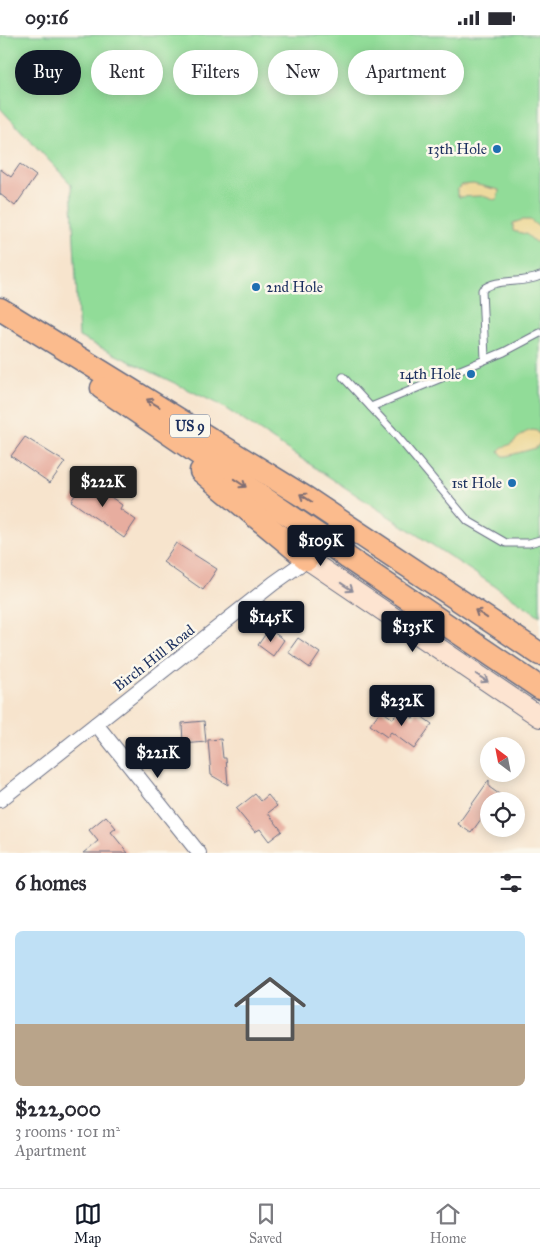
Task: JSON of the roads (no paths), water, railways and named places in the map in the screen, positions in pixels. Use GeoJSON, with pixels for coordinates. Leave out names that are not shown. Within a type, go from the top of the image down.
{"type":"FeatureCollection","features":[{"type":"Feature","properties":{"kind":"main road","name":"US 9"},"geometry":{"type":"LineString","coordinates":[[8,315],[60,358],[136,412],[540,688]]}},
{"type":"Feature","properties":{"kind":"main road","name":"US 9"},"geometry":{"type":"LineString","coordinates":[[8,315],[264,471],[540,654]]}},
{"type":"Feature","properties":{"kind":"main road"},"geometry":{"type":"LineString","coordinates":[[136,412],[185,458],[307,559],[540,717]]}},
{"type":"Feature","properties":{"kind":"main road"},"geometry":{"type":"LineString","coordinates":[[329,544],[341,539],[354,541],[452,595]]}},
{"type":"Feature","properties":{"kind":"street","name":"Birch Hill Road"},"geometry":{"type":"LineString","coordinates":[[0,800],[307,559],[329,544]]}},
{"type":"Feature","properties":{"kind":"street"},"geometry":{"type":"LineString","coordinates":[[96,724],[199,853]]}},
{"type":"Feature","properties":{"kind":"lane"},"geometry":{"type":"LineString","coordinates":[[485,359],[482,290],[490,283],[533,279],[540,276]]}},
{"type":"Feature","properties":{"kind":"lane"},"geometry":{"type":"LineString","coordinates":[[371,407],[485,359],[540,333]]}},
{"type":"Feature","properties":{"kind":"lane"},"geometry":{"type":"LineString","coordinates":[[343,377],[468,521],[506,543],[530,543],[540,540]]}},
{"type":"Feature","properties":{"kind":"place","name":"13th Hole"},"geometry":{"type":"Point","coordinates":[497,149]}},
{"type":"Feature","properties":{"kind":"place","name":"2nd Hole"},"geometry":{"type":"Point","coordinates":[256,287]}},
{"type":"Feature","properties":{"kind":"place","name":"14th Hole"},"geometry":{"type":"Point","coordinates":[471,374]}},
{"type":"Feature","properties":{"kind":"place","name":"1st Hole"},"geometry":{"type":"Point","coordinates":[512,483]}}]}
